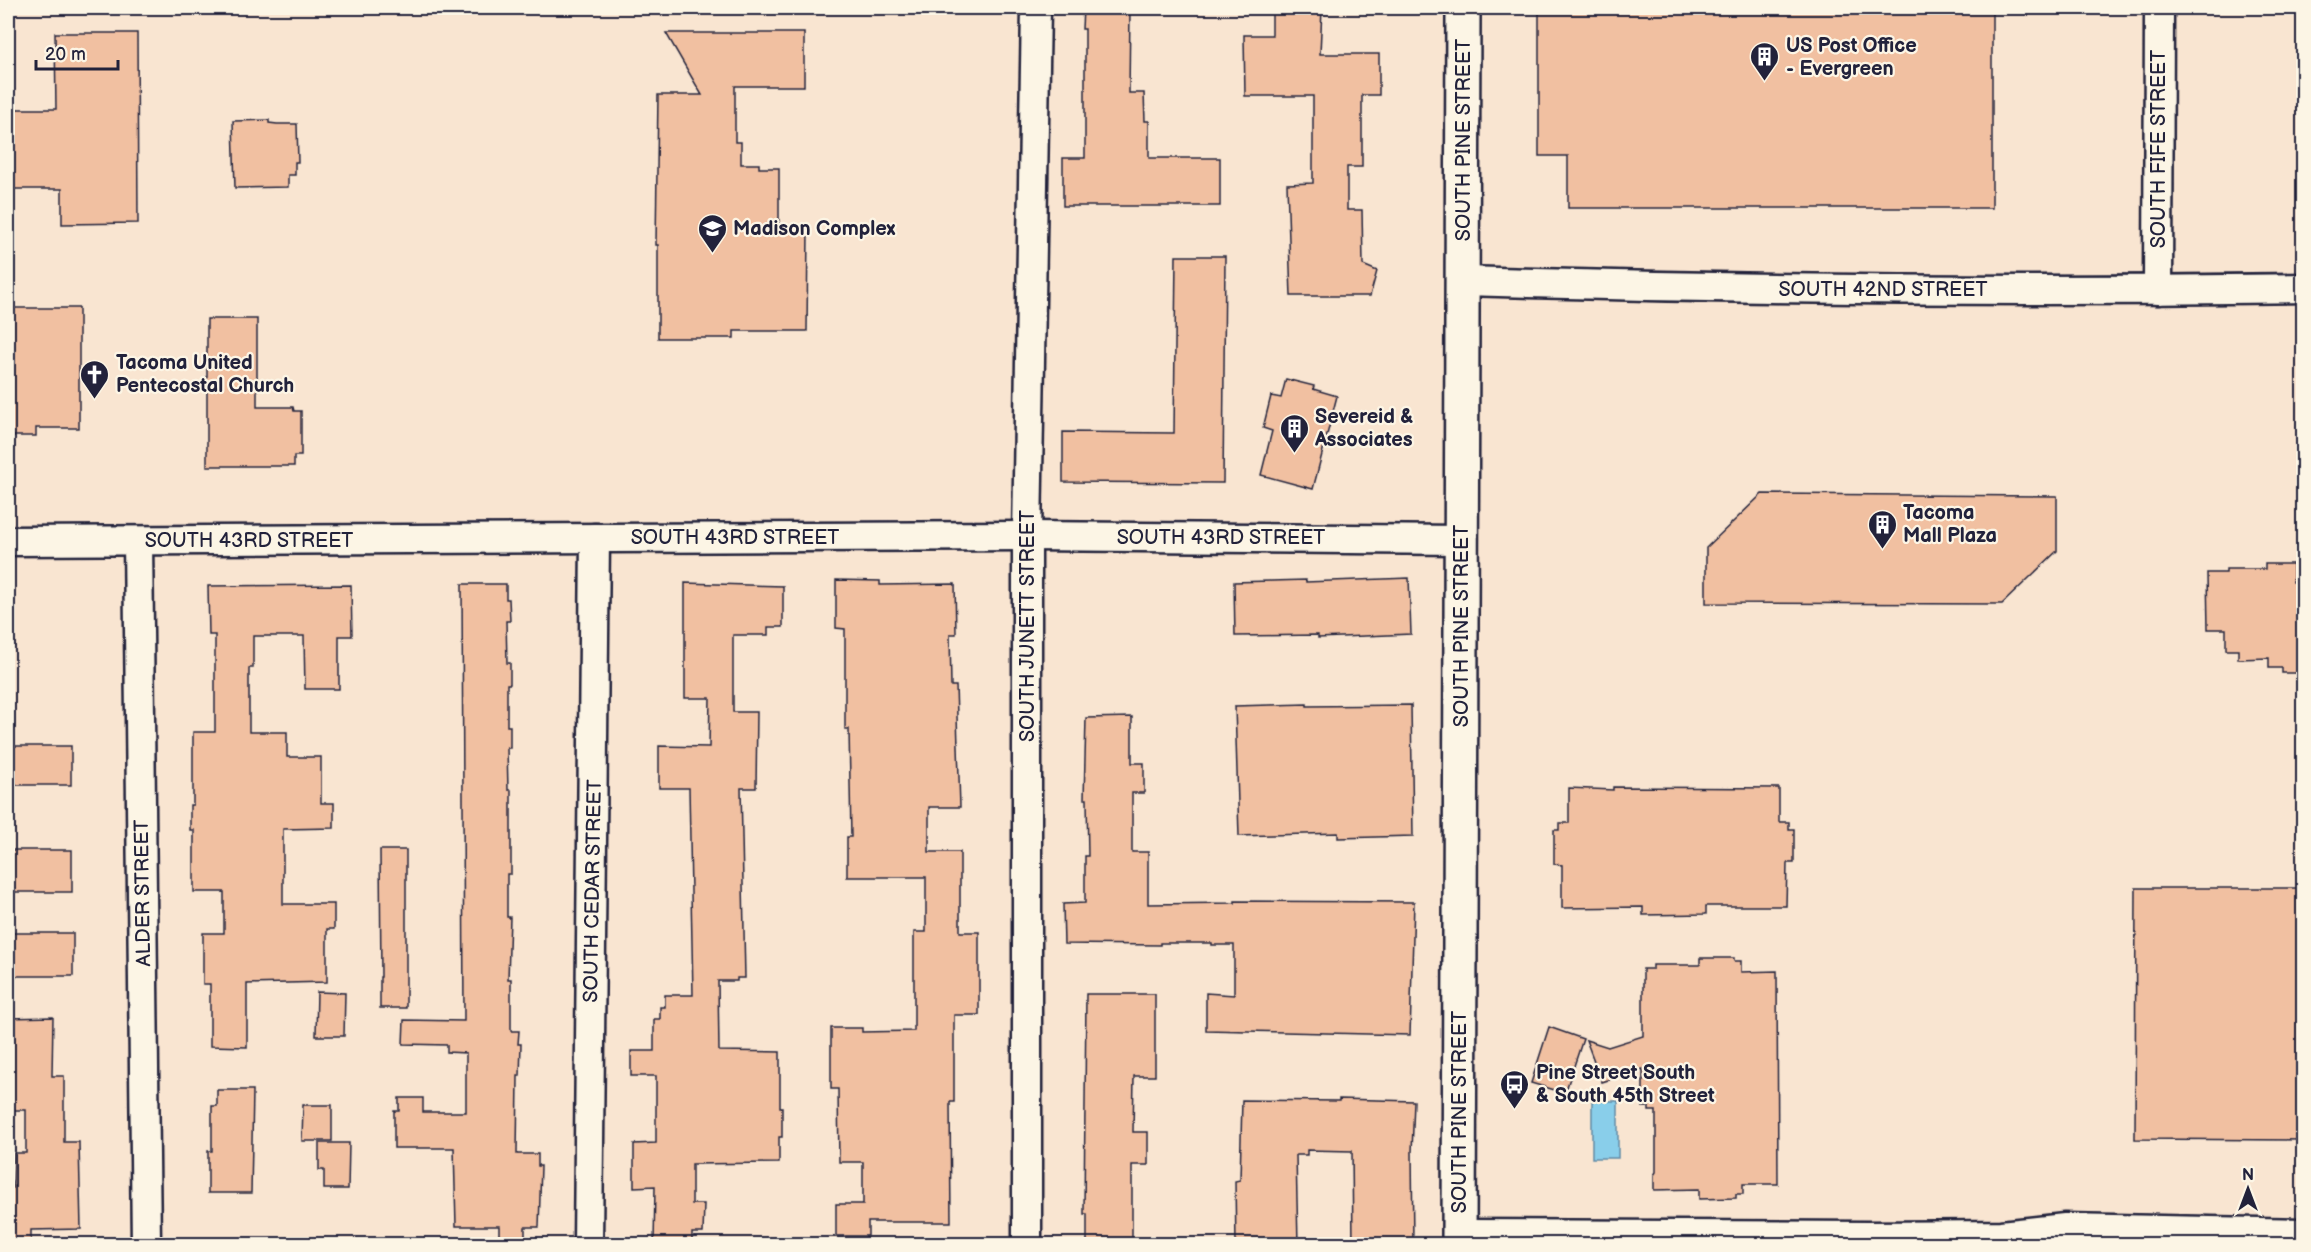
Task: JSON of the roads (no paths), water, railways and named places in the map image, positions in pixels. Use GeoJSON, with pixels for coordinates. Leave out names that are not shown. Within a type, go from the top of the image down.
{"type":"FeatureCollection","features":[{"type":"Feature","properties":{"kind":"main road","name":"SOUTH PINE STREET"},"geometry":{"type":"LineString","coordinates":[[1459,1239],[1464,281],[1463,8]]}},
{"type":"Feature","properties":{"kind":"street","name":"SOUTH JUNETT STREET"},"geometry":{"type":"LineString","coordinates":[[1027,1245],[1027,536],[1036,8]]}},
{"type":"Feature","properties":{"kind":"street","name":"SOUTH FIFE STREET"},"geometry":{"type":"LineString","coordinates":[[2158,8],[2158,290]]}},
{"type":"Feature","properties":{"kind":"street","name":"SOUTH 42ND STREET"},"geometry":{"type":"LineString","coordinates":[[1464,281],[1662,287],[2158,290],[2304,288]]}},
{"type":"Feature","properties":{"kind":"street","name":"SOUTH 43RD STREET"},"geometry":{"type":"LineString","coordinates":[[8,541],[1027,536],[1462,540]]}},
{"type":"Feature","properties":{"kind":"street","name":"SOUTH CEDAR STREET"},"geometry":{"type":"LineString","coordinates":[[588,1245],[595,538]]}},
{"type":"Feature","properties":{"kind":"street","name":"ALDER STREET"},"geometry":{"type":"LineString","coordinates":[[138,541],[146,1245]]}},
{"type":"Feature","properties":{"kind":"street"},"geometry":{"type":"LineString","coordinates":[[1459,1239],[2001,1235],[2065,1228],[2304,1233]]}},
{"type":"Feature","properties":{"kind":"water"},"geometry":{"type":"Polygon","coordinates":[[[1592,1101],[1618,1101],[1618,1158],[1592,1158],[1592,1101]]]}},
{"type":"Feature","properties":{"kind":"place","name":"US Post Office - Evergreen"},"geometry":{"type":"Point","coordinates":[1765,82]}},
{"type":"Feature","properties":{"kind":"place","name":"Madison Complex"},"geometry":{"type":"Point","coordinates":[712,254]}},
{"type":"Feature","properties":{"kind":"place","name":"Tacoma United Pentecostal Church"},"geometry":{"type":"Point","coordinates":[95,400]}},
{"type":"Feature","properties":{"kind":"place","name":"Severeid & Associates"},"geometry":{"type":"Point","coordinates":[1294,454]}},
{"type":"Feature","properties":{"kind":"place","name":"Tacoma Mall Plaza"},"geometry":{"type":"Point","coordinates":[1882,550]}},
{"type":"Feature","properties":{"kind":"place","name":"Pine Street South & South 45th Street"},"geometry":{"type":"Point","coordinates":[1515,1110]}}]}
